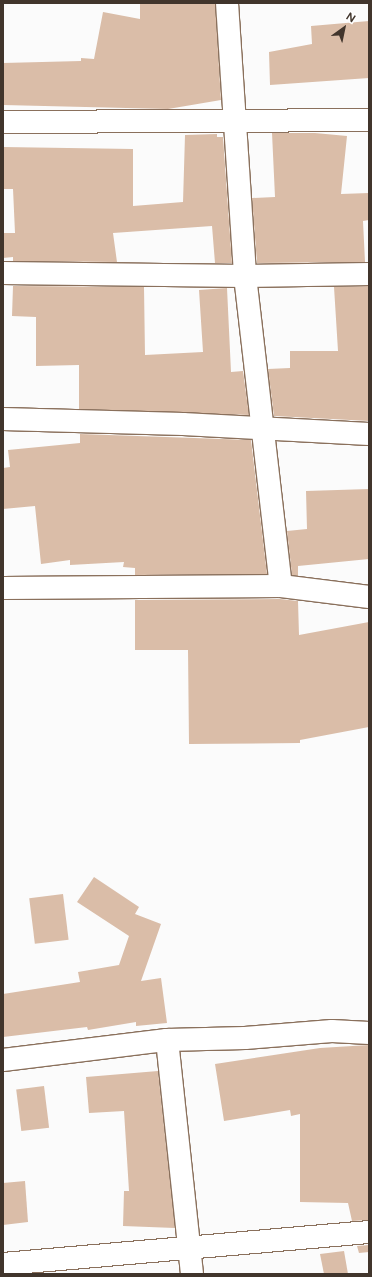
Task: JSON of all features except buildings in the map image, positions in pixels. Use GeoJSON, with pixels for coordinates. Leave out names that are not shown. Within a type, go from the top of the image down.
{"type":"FeatureCollection","features":[{"type":"Feature","properties":{"kind":"street"},"geometry":{"type":"LineString","coordinates":[[227,3],[245,276],[261,428],[281,586]]}},
{"type":"Feature","properties":{"kind":"street"},"geometry":{"type":"LineString","coordinates":[[3,122],[369,120]]}},
{"type":"Feature","properties":{"kind":"street"},"geometry":{"type":"LineString","coordinates":[[3,273],[245,276],[369,274]]}},
{"type":"Feature","properties":{"kind":"street"},"geometry":{"type":"LineString","coordinates":[[3,419],[261,428],[369,434]]}},
{"type":"Feature","properties":{"kind":"street"},"geometry":{"type":"LineString","coordinates":[[3,588],[281,586],[369,597]]}},
{"type":"Feature","properties":{"kind":"street"},"geometry":{"type":"LineString","coordinates":[[3,1060],[167,1040],[245,1038],[332,1031],[369,1033]]}},
{"type":"Feature","properties":{"kind":"street"},"geometry":{"type":"LineString","coordinates":[[167,1040],[191,1246],[192,1274]]}},
{"type":"Feature","properties":{"kind":"street"},"geometry":{"type":"LineString","coordinates":[[3,1264],[191,1246],[369,1232]]}}]}
